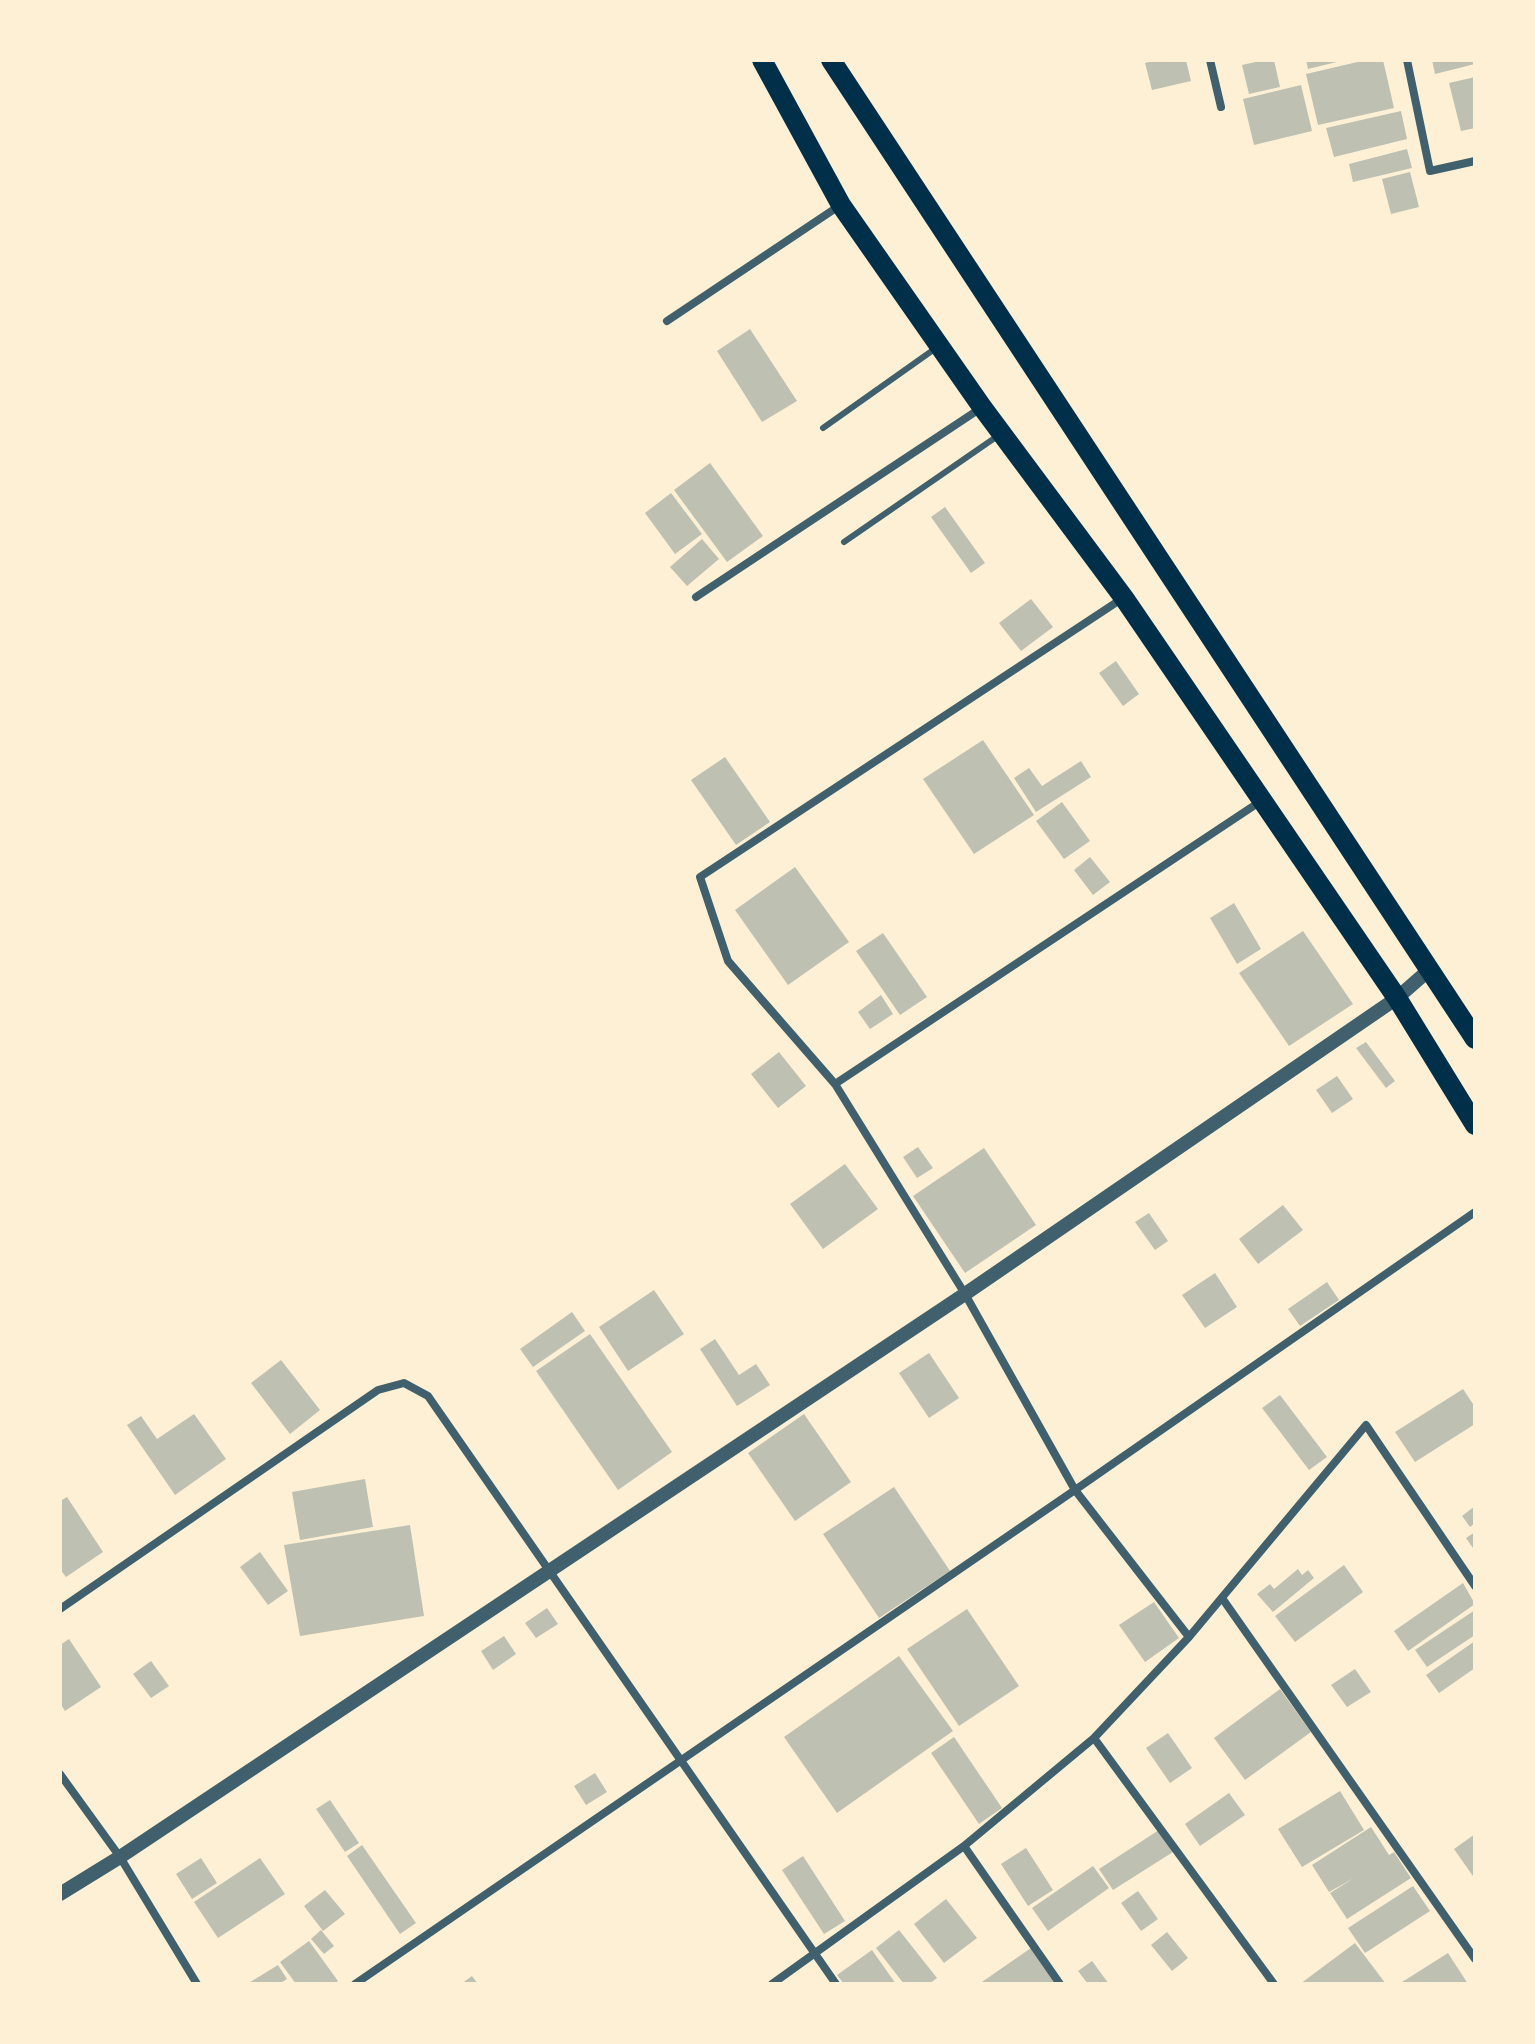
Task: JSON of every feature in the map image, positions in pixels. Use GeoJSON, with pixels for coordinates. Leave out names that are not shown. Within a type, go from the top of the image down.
{"type":"FeatureCollection","features":[{"type":"Feature","properties":{"kind":"main road"},"geometry":{"type":"LineString","coordinates":[[762,60],[841,205],[982,407],[1124,598],[1397,998],[1475,1125]]}},
{"type":"Feature","properties":{"kind":"main road"},"geometry":{"type":"LineString","coordinates":[[831,60],[1475,1039]]}},
{"type":"Feature","properties":{"kind":"street"},"geometry":{"type":"LineString","coordinates":[[1210,60],[1221,107]]}},
{"type":"Feature","properties":{"kind":"street"},"geometry":{"type":"LineString","coordinates":[[1407,60],[1430,171],[1475,161]]}},
{"type":"Feature","properties":{"kind":"street"},"geometry":{"type":"LineString","coordinates":[[667,321],[841,205]]}},
{"type":"Feature","properties":{"kind":"street"},"geometry":{"type":"LineString","coordinates":[[696,597],[982,407]]}},
{"type":"Feature","properties":{"kind":"street"},"geometry":{"type":"LineString","coordinates":[[1124,598],[700,877],[728,961],[835,1084],[965,1294],[1075,1490],[1189,1637]]}},
{"type":"Feature","properties":{"kind":"street"},"geometry":{"type":"LineString","coordinates":[[835,1084],[1262,801]]}},
{"type":"Feature","properties":{"kind":"street"},"geometry":{"type":"LineString","coordinates":[[60,1894],[965,1294],[1397,998],[1429,970]]}},
{"type":"Feature","properties":{"kind":"street"},"geometry":{"type":"LineString","coordinates":[[355,1984],[1475,1212]]}},
{"type":"Feature","properties":{"kind":"street"},"geometry":{"type":"LineString","coordinates":[[60,1609],[378,1390],[404,1383],[428,1396],[836,1984]]}},
{"type":"Feature","properties":{"kind":"street"},"geometry":{"type":"LineString","coordinates":[[772,1984],[964,1846],[1094,1738],[1189,1637],[1366,1425],[1475,1586]]}},
{"type":"Feature","properties":{"kind":"street"},"geometry":{"type":"LineString","coordinates":[[1222,1598],[1475,1959]]}},
{"type":"Feature","properties":{"kind":"street"},"geometry":{"type":"LineString","coordinates":[[1094,1738],[1274,1984]]}},
{"type":"Feature","properties":{"kind":"street"},"geometry":{"type":"LineString","coordinates":[[60,1774],[120,1857],[197,1984]]}},
{"type":"Feature","properties":{"kind":"street"},"geometry":{"type":"LineString","coordinates":[[964,1846],[1060,1984]]}},
{"type":"Feature","properties":{"kind":"lane"},"geometry":{"type":"LineString","coordinates":[[823,428],[939,346]]}},
{"type":"Feature","properties":{"kind":"lane"},"geometry":{"type":"LineString","coordinates":[[844,542],[1001,433]]}},
{"type":"Feature","properties":{"kind":"building"},"geometry":{"type":"Polygon","coordinates":[[[1186,60],[1191,81],[1152,90],[1145,63],[1186,60]]]}},
{"type":"Feature","properties":{"kind":"building"},"geometry":{"type":"Polygon","coordinates":[[[1274,60],[1280,87],[1249,94],[1242,65],[1274,60]]]}},
{"type":"Feature","properties":{"kind":"building"},"geometry":{"type":"Polygon","coordinates":[[[1306,60],[1340,60],[1341,61],[1308,69],[1306,60]]]}},
{"type":"Feature","properties":{"kind":"building"},"geometry":{"type":"Polygon","coordinates":[[[1366,60],[1383,60],[1394,108],[1318,125],[1306,74],[1366,60]]]}},
{"type":"Feature","properties":{"kind":"building"},"geometry":{"type":"Polygon","coordinates":[[[1432,60],[1475,60],[1475,64],[1435,74],[1432,60]]]}},
{"type":"Feature","properties":{"kind":"building"},"geometry":{"type":"Polygon","coordinates":[[[1475,77],[1475,128],[1461,131],[1449,83],[1475,77]]]}},
{"type":"Feature","properties":{"kind":"building"},"geometry":{"type":"Polygon","coordinates":[[[1301,85],[1312,131],[1254,145],[1243,99],[1301,85]]]}},
{"type":"Feature","properties":{"kind":"building"},"geometry":{"type":"Polygon","coordinates":[[[1401,111],[1407,139],[1334,157],[1326,128],[1401,111]]]}},
{"type":"Feature","properties":{"kind":"building"},"geometry":{"type":"Polygon","coordinates":[[[1407,149],[1412,168],[1353,182],[1349,164],[1407,149]]]}},
{"type":"Feature","properties":{"kind":"building"},"geometry":{"type":"Polygon","coordinates":[[[1410,172],[1419,207],[1391,214],[1382,179],[1410,172]]]}},
{"type":"Feature","properties":{"kind":"building"},"geometry":{"type":"Polygon","coordinates":[[[750,329],[797,401],[762,422],[717,351],[750,329]]]}},
{"type":"Feature","properties":{"kind":"building"},"geometry":{"type":"Polygon","coordinates":[[[710,463],[763,536],[727,562],[674,490],[710,463]]]}},
{"type":"Feature","properties":{"kind":"building"},"geometry":{"type":"Polygon","coordinates":[[[671,493],[702,534],[675,554],[645,513],[671,493]]]}},
{"type":"Feature","properties":{"kind":"building"},"geometry":{"type":"Polygon","coordinates":[[[945,507],[985,563],[971,573],[931,517],[945,507]]]}},
{"type":"Feature","properties":{"kind":"building"},"geometry":{"type":"Polygon","coordinates":[[[702,539],[719,559],[687,586],[670,567],[702,539]]]}},
{"type":"Feature","properties":{"kind":"building"},"geometry":{"type":"Polygon","coordinates":[[[1031,599],[1053,627],[1021,651],[999,623],[1031,599]]]}},
{"type":"Feature","properties":{"kind":"building"},"geometry":{"type":"Polygon","coordinates":[[[1116,661],[1139,694],[1123,706],[1099,673],[1116,661]]]}},
{"type":"Feature","properties":{"kind":"building"},"geometry":{"type":"Polygon","coordinates":[[[983,740],[1034,815],[974,854],[923,779],[983,740]]]}},
{"type":"Feature","properties":{"kind":"building"},"geometry":{"type":"Polygon","coordinates":[[[725,757],[770,822],[736,845],[691,780],[725,757]]]}},
{"type":"Feature","properties":{"kind":"building"},"geometry":{"type":"Polygon","coordinates":[[[1081,761],[1091,777],[1036,812],[1014,778],[1029,768],[1042,786],[1081,761]]]}},
{"type":"Feature","properties":{"kind":"building"},"geometry":{"type":"Polygon","coordinates":[[[1062,802],[1090,841],[1064,859],[1036,821],[1062,802]]]}},
{"type":"Feature","properties":{"kind":"building"},"geometry":{"type":"Polygon","coordinates":[[[1090,857],[1110,882],[1093,895],[1074,870],[1090,857]]]}},
{"type":"Feature","properties":{"kind":"building"},"geometry":{"type":"Polygon","coordinates":[[[795,867],[849,942],[788,985],[735,910],[795,867]]]}},
{"type":"Feature","properties":{"kind":"building"},"geometry":{"type":"Polygon","coordinates":[[[1234,903],[1261,949],[1237,964],[1210,918],[1234,903]]]}},
{"type":"Feature","properties":{"kind":"building"},"geometry":{"type":"Polygon","coordinates":[[[1303,931],[1353,1004],[1289,1046],[1239,973],[1303,931]]]}},
{"type":"Feature","properties":{"kind":"building"},"geometry":{"type":"Polygon","coordinates":[[[883,933],[927,997],[900,1015],[856,951],[883,933]]]}},
{"type":"Feature","properties":{"kind":"building"},"geometry":{"type":"Polygon","coordinates":[[[881,995],[893,1014],[870,1029],[858,1012],[881,995]]]}},
{"type":"Feature","properties":{"kind":"building"},"geometry":{"type":"Polygon","coordinates":[[[1366,1042],[1395,1081],[1386,1088],[1356,1048],[1366,1042]]]}},
{"type":"Feature","properties":{"kind":"building"},"geometry":{"type":"Polygon","coordinates":[[[779,1052],[806,1086],[778,1108],[751,1074],[779,1052]]]}},
{"type":"Feature","properties":{"kind":"building"},"geometry":{"type":"Polygon","coordinates":[[[1337,1076],[1353,1099],[1332,1113],[1316,1090],[1337,1076]]]}},
{"type":"Feature","properties":{"kind":"building"},"geometry":{"type":"Polygon","coordinates":[[[918,1147],[933,1168],[917,1178],[903,1157],[918,1147]]]}},
{"type":"Feature","properties":{"kind":"building"},"geometry":{"type":"Polygon","coordinates":[[[984,1148],[1036,1225],[965,1273],[913,1196],[984,1148]]]}},
{"type":"Feature","properties":{"kind":"building"},"geometry":{"type":"Polygon","coordinates":[[[845,1164],[878,1209],[823,1249],[790,1204],[845,1164]]]}},
{"type":"Feature","properties":{"kind":"building"},"geometry":{"type":"Polygon","coordinates":[[[1283,1205],[1303,1230],[1258,1264],[1239,1239],[1283,1205]]]}},
{"type":"Feature","properties":{"kind":"building"},"geometry":{"type":"Polygon","coordinates":[[[1149,1213],[1168,1241],[1155,1250],[1135,1222],[1149,1213]]]}},
{"type":"Feature","properties":{"kind":"building"},"geometry":{"type":"Polygon","coordinates":[[[1215,1273],[1237,1307],[1205,1328],[1182,1295],[1215,1273]]]}},
{"type":"Feature","properties":{"kind":"building"},"geometry":{"type":"Polygon","coordinates":[[[1327,1282],[1339,1300],[1300,1326],[1288,1309],[1327,1282]]]}},
{"type":"Feature","properties":{"kind":"building"},"geometry":{"type":"Polygon","coordinates":[[[654,1290],[684,1334],[628,1371],[599,1327],[654,1290]]]}},
{"type":"Feature","properties":{"kind":"building"},"geometry":{"type":"Polygon","coordinates":[[[572,1312],[585,1331],[533,1367],[520,1349],[572,1312]]]}},
{"type":"Feature","properties":{"kind":"building"},"geometry":{"type":"Polygon","coordinates":[[[590,1334],[672,1452],[618,1490],[536,1371],[590,1334]]]}},
{"type":"Feature","properties":{"kind":"building"},"geometry":{"type":"Polygon","coordinates":[[[715,1339],[739,1375],[756,1364],[770,1385],[737,1406],[700,1349],[715,1339]]]}},
{"type":"Feature","properties":{"kind":"building"},"geometry":{"type":"Polygon","coordinates":[[[929,1353],[959,1398],[929,1418],[899,1373],[929,1353]]]}},
{"type":"Feature","properties":{"kind":"building"},"geometry":{"type":"Polygon","coordinates":[[[281,1360],[320,1410],[290,1434],[251,1383],[281,1360]]]}},
{"type":"Feature","properties":{"kind":"building"},"geometry":{"type":"Polygon","coordinates":[[[1463,1389],[1475,1407],[1475,1424],[1415,1462],[1395,1432],[1463,1389]]]}},
{"type":"Feature","properties":{"kind":"building"},"geometry":{"type":"Polygon","coordinates":[[[1280,1395],[1327,1457],[1309,1470],[1262,1408],[1280,1395]]]}},
{"type":"Feature","properties":{"kind":"building"},"geometry":{"type":"Polygon","coordinates":[[[194,1414],[226,1459],[175,1495],[127,1425],[141,1416],[157,1439],[194,1414]]]}},
{"type":"Feature","properties":{"kind":"building"},"geometry":{"type":"Polygon","coordinates":[[[804,1414],[851,1482],[795,1521],[748,1453],[804,1414]]]}},
{"type":"Feature","properties":{"kind":"building"},"geometry":{"type":"Polygon","coordinates":[[[365,1479],[373,1527],[300,1540],[292,1492],[365,1479]]]}},
{"type":"Feature","properties":{"kind":"building"},"geometry":{"type":"Polygon","coordinates":[[[894,1487],[950,1571],[879,1618],[823,1534],[894,1487]]]}},
{"type":"Feature","properties":{"kind":"building"},"geometry":{"type":"Polygon","coordinates":[[[67,1497],[103,1552],[66,1577],[60,1569],[60,1501],[67,1497]]]}},
{"type":"Feature","properties":{"kind":"building"},"geometry":{"type":"Polygon","coordinates":[[[1475,1506],[1475,1523],[1470,1527],[1462,1516],[1475,1506]]]}},
{"type":"Feature","properties":{"kind":"building"},"geometry":{"type":"Polygon","coordinates":[[[410,1525],[424,1616],[300,1636],[284,1545],[410,1525]]]}},
{"type":"Feature","properties":{"kind":"building"},"geometry":{"type":"Polygon","coordinates":[[[1475,1532],[1475,1551],[1466,1538],[1475,1532]]]}},
{"type":"Feature","properties":{"kind":"building"},"geometry":{"type":"Polygon","coordinates":[[[260,1552],[288,1591],[268,1605],[240,1567],[260,1552]]]}},
{"type":"Feature","properties":{"kind":"building"},"geometry":{"type":"Polygon","coordinates":[[[1344,1565],[1363,1592],[1295,1642],[1275,1616],[1344,1565]]]}},
{"type":"Feature","properties":{"kind":"building"},"geometry":{"type":"Polygon","coordinates":[[[1298,1569],[1302,1575],[1308,1570],[1314,1578],[1273,1612],[1257,1594],[1270,1584],[1274,1589],[1298,1569]]]}},
{"type":"Feature","properties":{"kind":"building"},"geometry":{"type":"Polygon","coordinates":[[[1463,1583],[1475,1604],[1408,1651],[1394,1631],[1463,1583]]]}},
{"type":"Feature","properties":{"kind":"building"},"geometry":{"type":"Polygon","coordinates":[[[1154,1602],[1179,1638],[1145,1662],[1119,1625],[1154,1602]]]}},
{"type":"Feature","properties":{"kind":"building"},"geometry":{"type":"Polygon","coordinates":[[[547,1608],[558,1624],[536,1638],[525,1623],[547,1608]]]}},
{"type":"Feature","properties":{"kind":"building"},"geometry":{"type":"Polygon","coordinates":[[[967,1609],[1019,1686],[959,1726],[907,1649],[967,1609]]]}},
{"type":"Feature","properties":{"kind":"building"},"geometry":{"type":"Polygon","coordinates":[[[1475,1610],[1475,1635],[1427,1667],[1415,1650],[1475,1610]]]}},
{"type":"Feature","properties":{"kind":"building"},"geometry":{"type":"Polygon","coordinates":[[[504,1636],[516,1654],[493,1670],[481,1651],[504,1636]]]}},
{"type":"Feature","properties":{"kind":"building"},"geometry":{"type":"Polygon","coordinates":[[[69,1639],[101,1687],[65,1711],[60,1703],[60,1645],[69,1639]]]}},
{"type":"Feature","properties":{"kind":"building"},"geometry":{"type":"Polygon","coordinates":[[[1475,1641],[1475,1668],[1439,1693],[1426,1675],[1475,1641]]]}},
{"type":"Feature","properties":{"kind":"building"},"geometry":{"type":"Polygon","coordinates":[[[899,1656],[953,1731],[837,1813],[784,1737],[899,1656]]]}},
{"type":"Feature","properties":{"kind":"building"},"geometry":{"type":"Polygon","coordinates":[[[151,1661],[169,1686],[151,1698],[133,1674],[151,1661]]]}},
{"type":"Feature","properties":{"kind":"building"},"geometry":{"type":"Polygon","coordinates":[[[1355,1669],[1371,1692],[1347,1707],[1331,1685],[1355,1669]]]}},
{"type":"Feature","properties":{"kind":"building"},"geometry":{"type":"Polygon","coordinates":[[[1280,1689],[1311,1732],[1245,1780],[1214,1738],[1280,1689]]]}},
{"type":"Feature","properties":{"kind":"building"},"geometry":{"type":"Polygon","coordinates":[[[1168,1733],[1192,1768],[1170,1783],[1146,1748],[1168,1733]]]}},
{"type":"Feature","properties":{"kind":"building"},"geometry":{"type":"Polygon","coordinates":[[[954,1737],[1002,1808],[979,1824],[931,1753],[954,1737]]]}},
{"type":"Feature","properties":{"kind":"building"},"geometry":{"type":"Polygon","coordinates":[[[595,1773],[607,1792],[586,1805],[574,1786],[595,1773]]]}},
{"type":"Feature","properties":{"kind":"building"},"geometry":{"type":"Polygon","coordinates":[[[1340,1791],[1364,1830],[1302,1867],[1278,1829],[1340,1791]]]}},
{"type":"Feature","properties":{"kind":"building"},"geometry":{"type":"Polygon","coordinates":[[[1229,1793],[1245,1815],[1200,1846],[1185,1824],[1229,1793]]]}},
{"type":"Feature","properties":{"kind":"building"},"geometry":{"type":"Polygon","coordinates":[[[330,1800],[359,1843],[345,1852],[316,1809],[330,1800]]]}},
{"type":"Feature","properties":{"kind":"building"},"geometry":{"type":"Polygon","coordinates":[[[1371,1827],[1389,1855],[1394,1852],[1411,1878],[1347,1919],[1330,1893],[1354,1878],[1329,1892],[1312,1865],[1371,1827]]]}},
{"type":"Feature","properties":{"kind":"building"},"geometry":{"type":"Polygon","coordinates":[[[1159,1830],[1173,1852],[1113,1890],[1099,1869],[1159,1830]]]}},
{"type":"Feature","properties":{"kind":"building"},"geometry":{"type":"Polygon","coordinates":[[[1475,1834],[1475,1879],[1454,1849],[1475,1834]]]}},
{"type":"Feature","properties":{"kind":"building"},"geometry":{"type":"Polygon","coordinates":[[[362,1845],[416,1923],[400,1934],[347,1856],[362,1845]]]}},
{"type":"Feature","properties":{"kind":"building"},"geometry":{"type":"Polygon","coordinates":[[[1026,1848],[1053,1890],[1028,1906],[1001,1864],[1026,1848]]]}},
{"type":"Feature","properties":{"kind":"building"},"geometry":{"type":"Polygon","coordinates":[[[803,1856],[845,1921],[824,1934],[782,1870],[803,1856]]]}},
{"type":"Feature","properties":{"kind":"building"},"geometry":{"type":"Polygon","coordinates":[[[201,1858],[217,1883],[192,1899],[176,1874],[201,1858]]]}},
{"type":"Feature","properties":{"kind":"building"},"geometry":{"type":"Polygon","coordinates":[[[260,1858],[285,1894],[218,1938],[194,1902],[260,1858]]]}},
{"type":"Feature","properties":{"kind":"building"},"geometry":{"type":"Polygon","coordinates":[[[1093,1866],[1109,1888],[1048,1931],[1032,1908],[1093,1866]]]}},
{"type":"Feature","properties":{"kind":"building"},"geometry":{"type":"Polygon","coordinates":[[[1413,1886],[1430,1911],[1365,1953],[1348,1928],[1413,1886]]]}},
{"type":"Feature","properties":{"kind":"building"},"geometry":{"type":"Polygon","coordinates":[[[325,1890],[345,1914],[323,1931],[304,1906],[325,1890]]]}},
{"type":"Feature","properties":{"kind":"building"},"geometry":{"type":"Polygon","coordinates":[[[1138,1891],[1158,1919],[1141,1931],[1121,1903],[1138,1891]]]}},
{"type":"Feature","properties":{"kind":"building"},"geometry":{"type":"Polygon","coordinates":[[[946,1899],[977,1938],[944,1963],[914,1924],[946,1899]]]}},
{"type":"Feature","properties":{"kind":"building"},"geometry":{"type":"Polygon","coordinates":[[[321,1930],[334,1946],[324,1954],[311,1939],[321,1930]]]}},
{"type":"Feature","properties":{"kind":"building"},"geometry":{"type":"Polygon","coordinates":[[[899,1930],[937,1978],[929,1984],[904,1984],[876,1948],[899,1930]]]}},
{"type":"Feature","properties":{"kind":"building"},"geometry":{"type":"Polygon","coordinates":[[[1167,1932],[1188,1958],[1172,1971],[1151,1945],[1167,1932]]]}},
{"type":"Feature","properties":{"kind":"building"},"geometry":{"type":"Polygon","coordinates":[[[309,1941],[338,1981],[333,1984],[296,1984],[280,1962],[309,1941]]]}},
{"type":"Feature","properties":{"kind":"building"},"geometry":{"type":"Polygon","coordinates":[[[1355,1943],[1386,1984],[1300,1984],[1355,1943]]]}},
{"type":"Feature","properties":{"kind":"building"},"geometry":{"type":"Polygon","coordinates":[[[1031,1948],[1056,1984],[979,1984],[1031,1948]]]}},
{"type":"Feature","properties":{"kind":"building"},"geometry":{"type":"Polygon","coordinates":[[[872,1950],[896,1984],[844,1984],[837,1975],[872,1950]]]}},
{"type":"Feature","properties":{"kind":"building"},"geometry":{"type":"Polygon","coordinates":[[[1448,1953],[1468,1984],[1399,1984],[1448,1953]]]}},
{"type":"Feature","properties":{"kind":"building"},"geometry":{"type":"Polygon","coordinates":[[[1092,1961],[1109,1984],[1088,1984],[1078,1971],[1092,1961]]]}},
{"type":"Feature","properties":{"kind":"building"},"geometry":{"type":"Polygon","coordinates":[[[278,1965],[287,1979],[279,1984],[247,1984],[278,1965]]]}},
{"type":"Feature","properties":{"kind":"building"},"geometry":{"type":"Polygon","coordinates":[[[472,1976],[478,1984],[461,1984],[472,1976]]]}}]}
